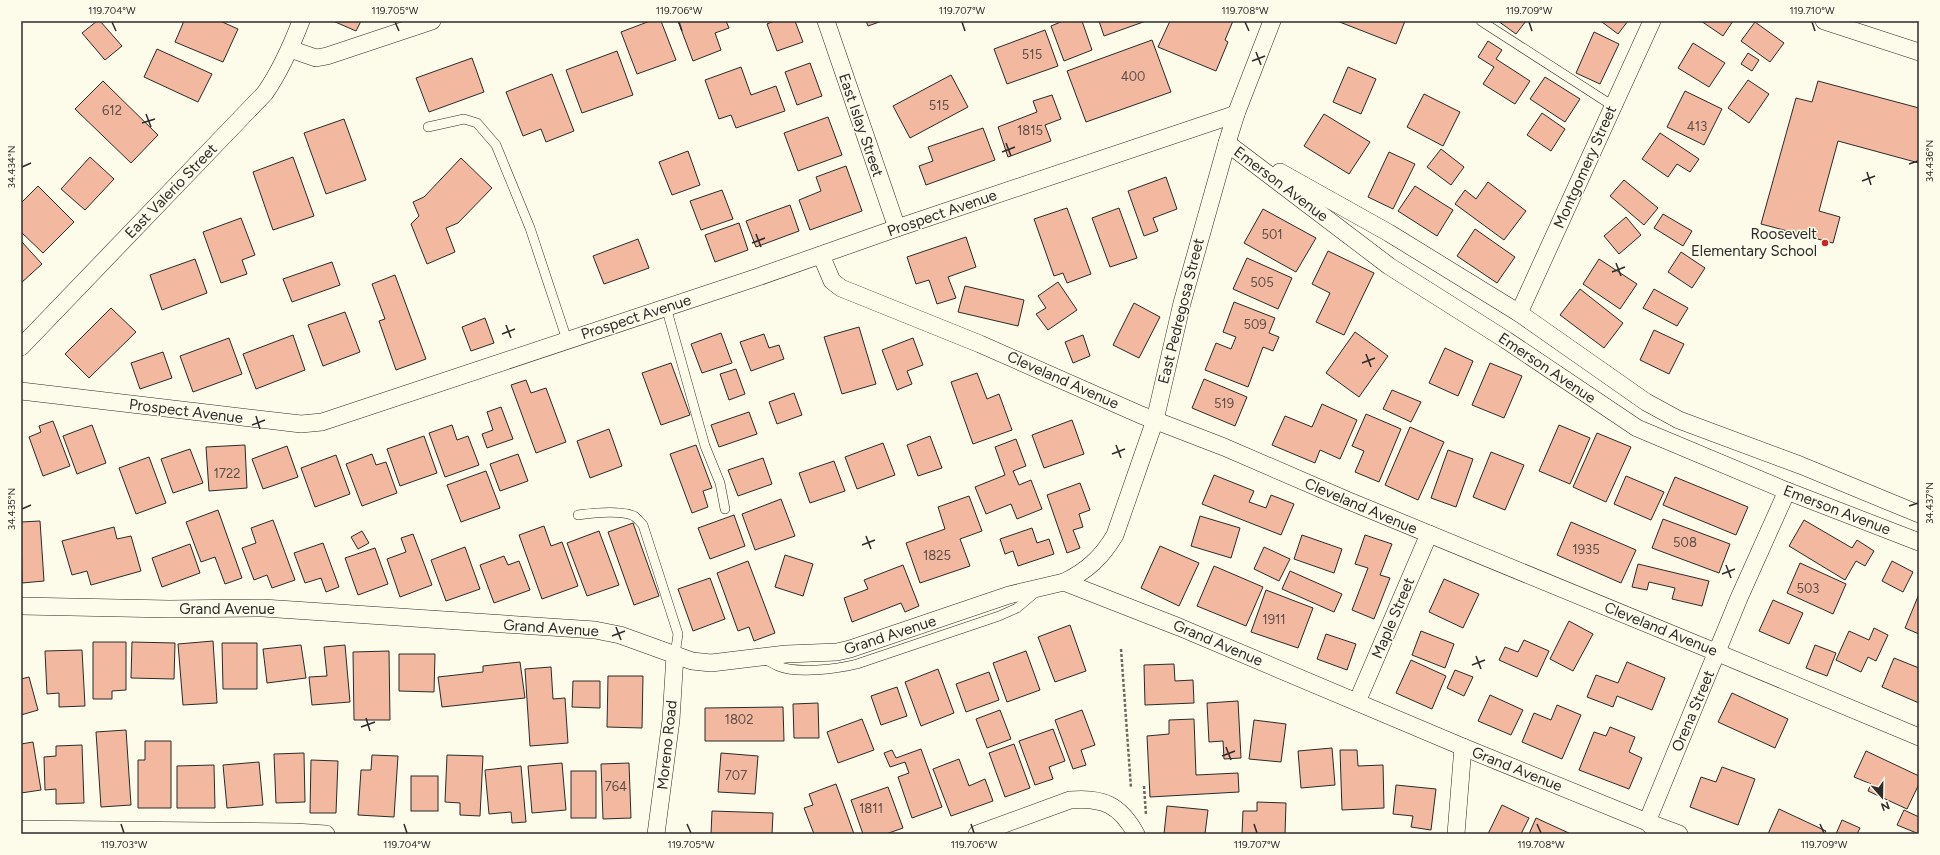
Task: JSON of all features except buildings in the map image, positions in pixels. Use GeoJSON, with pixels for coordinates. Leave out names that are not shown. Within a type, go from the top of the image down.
{"type":"FeatureCollection","features":[{"type":"Feature","properties":{"kind":"street","name":"East Valerio Street"},"geometry":{"type":"LineString","coordinates":[[21,348],[265,93],[276,78],[301,21]]}},
{"type":"Feature","properties":{"kind":"street"},"geometry":{"type":"LineString","coordinates":[[290,49],[311,57],[327,56],[432,21]]}},
{"type":"Feature","properties":{"kind":"street","name":"East Islay Street"},"geometry":{"type":"LineString","coordinates":[[826,21],[897,228]]}},
{"type":"Feature","properties":{"kind":"street","name":"East Pedregosa Street"},"geometry":{"type":"LineString","coordinates":[[1064,582],[1094,564],[1106,551],[1115,535],[1154,420],[1182,303],[1227,143],[1236,114],[1272,21]]}},
{"type":"Feature","properties":{"kind":"street","name":"Montgomery Street"},"geometry":{"type":"LineString","coordinates":[[1519,313],[1652,21]]}},
{"type":"Feature","properties":{"kind":"street"},"geometry":{"type":"LineString","coordinates":[[1824,21],[1919,52]]}},
{"type":"Feature","properties":{"kind":"street","name":"Prospect Avenue"},"geometry":{"type":"LineString","coordinates":[[21,391],[301,424],[322,422],[1236,114]]}},
{"type":"Feature","properties":{"kind":"street","name":"Emerson Avenue"},"geometry":{"type":"LineString","coordinates":[[1227,143],[1389,233],[1519,313],[1646,402],[1679,420],[1800,465],[1919,514]]}},
{"type":"Feature","properties":{"kind":"street","name":"Emerson Avenue"},"geometry":{"type":"LineString","coordinates":[[1227,143],[1390,266],[1506,340],[1637,428],[1787,491],[1919,542]]}},
{"type":"Feature","properties":{"kind":"street","name":"Cleveland Avenue"},"geometry":{"type":"LineString","coordinates":[[821,255],[832,281],[841,288],[980,344],[1154,420],[1224,447],[1429,534],[1718,652],[1919,738]]}},
{"type":"Feature","properties":{"kind":"street","name":"Orena Street"},"geometry":{"type":"LineString","coordinates":[[1647,822],[1739,598],[1787,491]]}},
{"type":"Feature","properties":{"kind":"street","name":"Maple Street"},"geometry":{"type":"LineString","coordinates":[[1357,702],[1429,534]]}},
{"type":"Feature","properties":{"kind":"street","name":"Grand Avenue"},"geometry":{"type":"LineString","coordinates":[[21,606],[169,609],[263,608],[587,630],[620,635],[656,646],[692,661],[711,663],[761,657],[837,652],[850,649],[1008,595],[1064,582],[1179,626],[1463,748],[1647,822],[1660,834]]}},
{"type":"Feature","properties":{"kind":"street","name":"Moreno Road"},"geometry":{"type":"LineString","coordinates":[[656,834],[671,720],[675,655]]}},
{"type":"Feature","properties":{"kind":"street"},"geometry":{"type":"LineString","coordinates":[[1456,834],[1463,748]]}},
{"type":"Feature","properties":{"kind":"street"},"geometry":{"type":"LineString","coordinates":[[977,834],[1070,800],[1090,799],[1106,803],[1114,807],[1132,828]]}},
{"type":"Feature","properties":{"kind":"street"},"geometry":{"type":"LineString","coordinates":[[1647,822],[1679,834]]}},
{"type":"Feature","properties":{"kind":"street"},"geometry":{"type":"LineString","coordinates":[[21,829],[295,832],[326,834]]}},
{"type":"Feature","properties":{"kind":"lane"},"geometry":{"type":"LineString","coordinates":[[1481,21],[1613,106]]}},
{"type":"Feature","properties":{"kind":"lane"},"geometry":{"type":"LineString","coordinates":[[428,127],[464,118],[477,124],[496,145],[530,228],[567,340]]}},
{"type":"Feature","properties":{"kind":"lane"},"geometry":{"type":"LineString","coordinates":[[666,307],[704,446],[720,483],[725,509]]}},
{"type":"Feature","properties":{"kind":"lane"},"geometry":{"type":"LineString","coordinates":[[578,515],[591,513],[634,516],[643,525],[678,634],[675,655]]}},
{"type":"Feature","properties":{"kind":"path"},"geometry":{"type":"LineString","coordinates":[[1121,649],[1131,788]]}},
{"type":"Feature","properties":{"kind":"path"},"geometry":{"type":"LineString","coordinates":[[1144,786],[1147,820]]}},
{"type":"Feature","properties":{"kind":"place","name":"Roosevelt Elementary School"},"geometry":{"type":"Point","coordinates":[1825,243]}}]}
